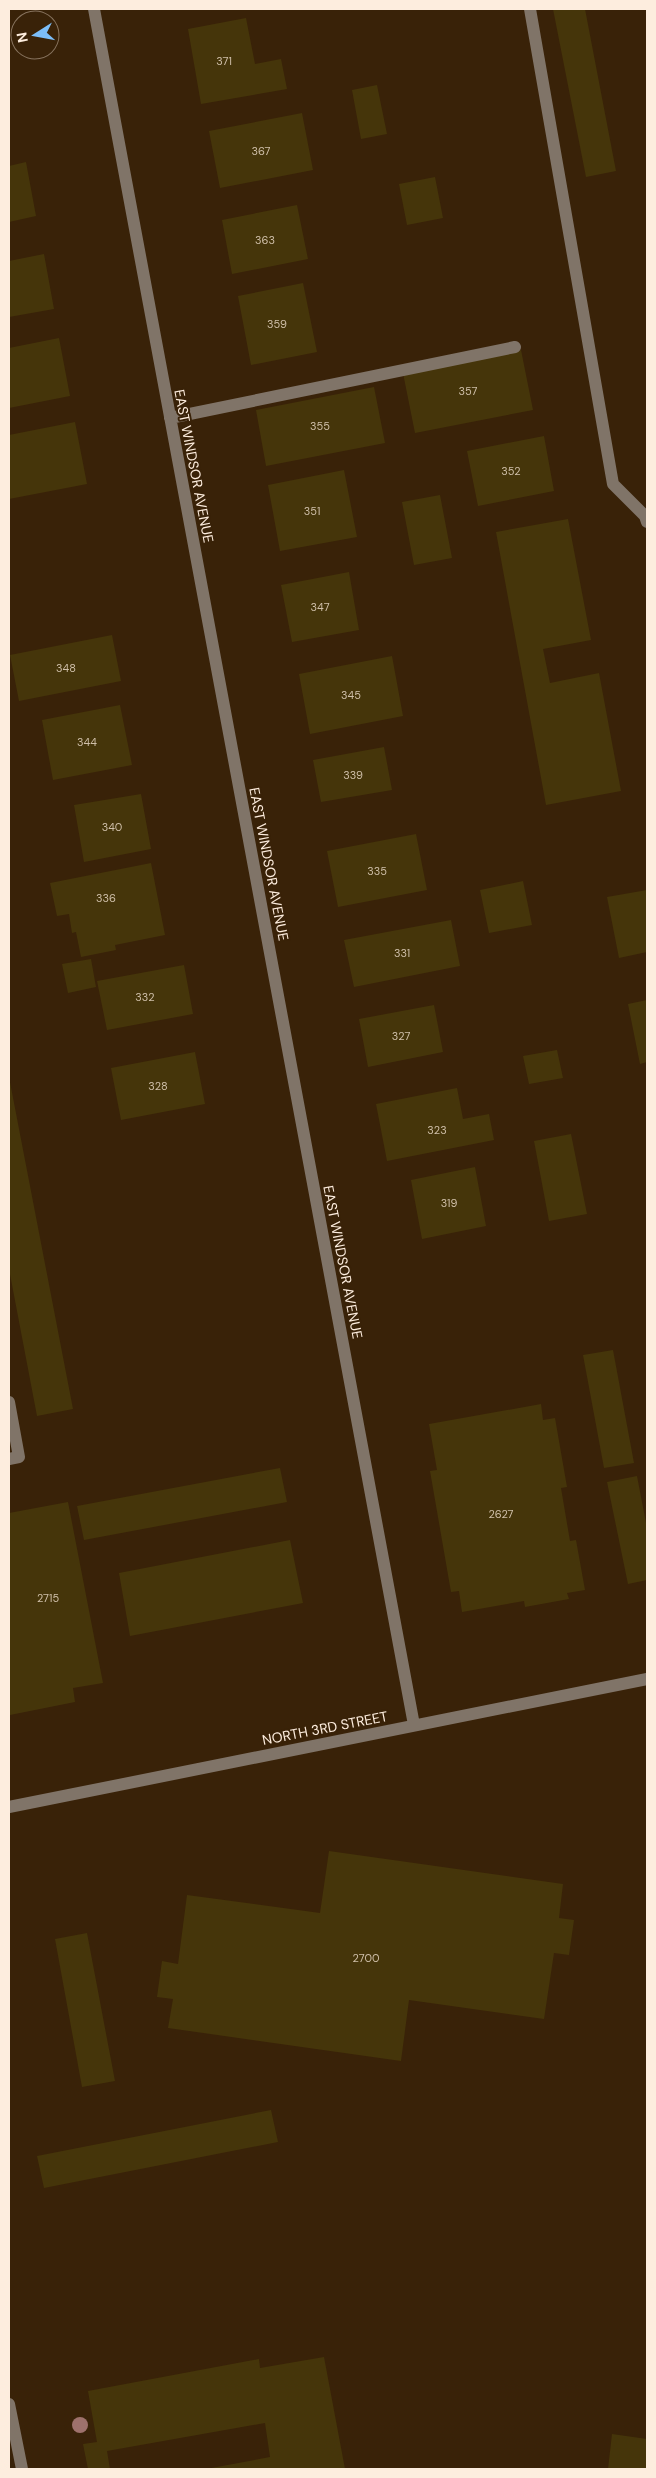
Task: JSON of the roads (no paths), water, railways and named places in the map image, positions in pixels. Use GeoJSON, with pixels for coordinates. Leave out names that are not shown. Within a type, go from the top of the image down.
{"type":"FeatureCollection","features":[{"type":"Feature","properties":{"kind":"street","name":"EAST WINDSOR AVENUE"},"geometry":{"type":"LineString","coordinates":[[94,9],[414,1725]]}},
{"type":"Feature","properties":{"kind":"street"},"geometry":{"type":"LineString","coordinates":[[530,9],[613,484],[646,519]]}},
{"type":"Feature","properties":{"kind":"street"},"geometry":{"type":"LineString","coordinates":[[170,418],[515,347]]}},
{"type":"Feature","properties":{"kind":"street"},"geometry":{"type":"LineString","coordinates":[[9,1402],[19,1457],[9,1459]]}},
{"type":"Feature","properties":{"kind":"street","name":"NORTH 3RD STREET"},"geometry":{"type":"LineString","coordinates":[[9,1807],[647,1679]]}},
{"type":"Feature","properties":{"kind":"street"},"geometry":{"type":"LineString","coordinates":[[9,2404],[11,2428],[22,2469]]}}]}
